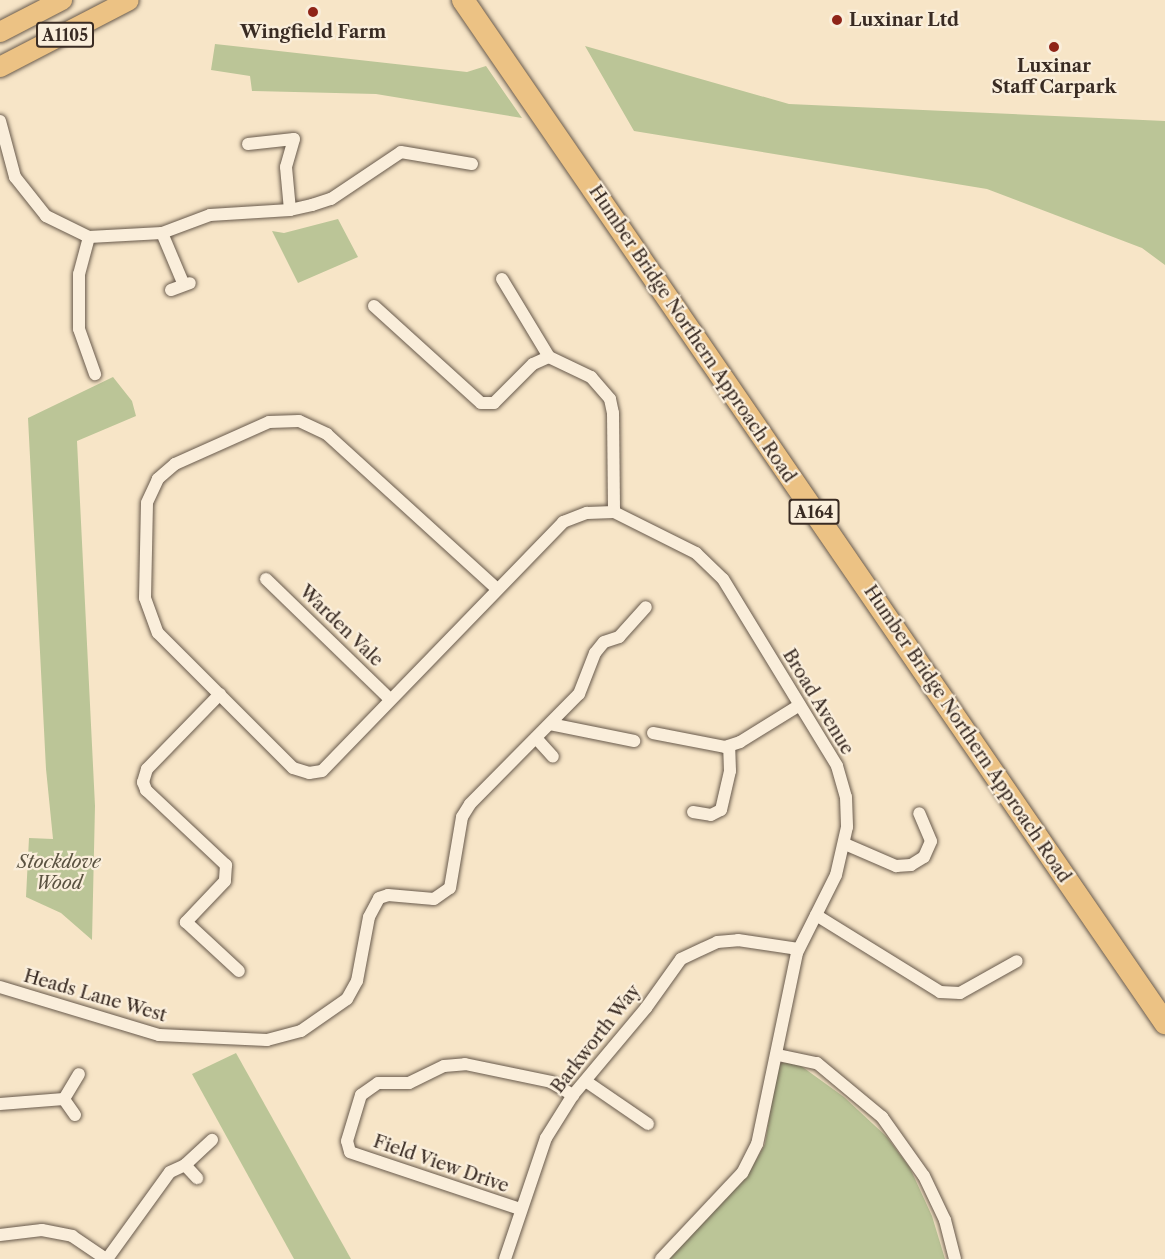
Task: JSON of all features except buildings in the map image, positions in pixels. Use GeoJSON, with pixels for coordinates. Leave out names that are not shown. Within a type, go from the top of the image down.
{"type":"FeatureCollection","features":[{"type":"Feature","properties":{"kind":"highway","name":"Humber Bridge Northern Approach Road"},"geometry":{"type":"LineString","coordinates":[[463,0],[1165,1023]]}},
{"type":"Feature","properties":{"kind":"main road","name":"A1105"},"geometry":{"type":"LineString","coordinates":[[0,32],[62,0]]}},
{"type":"Feature","properties":{"kind":"main road","name":"A1105"},"geometry":{"type":"LineString","coordinates":[[0,67],[129,0]]}},
{"type":"Feature","properties":{"kind":"street"},"geometry":{"type":"LineString","coordinates":[[0,121],[15,177],[46,216],[89,237],[162,233],[210,215],[290,210],[331,199],[401,152],[472,164]]}},
{"type":"Feature","properties":{"kind":"street"},"geometry":{"type":"LineString","coordinates":[[248,144],[294,140],[286,167],[290,210]]}},
{"type":"Feature","properties":{"kind":"street"},"geometry":{"type":"LineString","coordinates":[[162,233],[187,284],[171,291]]}},
{"type":"Feature","properties":{"kind":"street"},"geometry":{"type":"LineString","coordinates":[[89,237],[79,274],[79,329],[94,375]]}},
{"type":"Feature","properties":{"kind":"street"},"geometry":{"type":"LineString","coordinates":[[496,588],[327,434],[299,422],[269,422],[175,464],[158,479],[147,503],[145,592],[150,617],[158,633],[293,768],[309,773],[322,771],[496,588],[563,522],[587,513],[614,512],[613,413],[610,399],[591,378],[549,357],[502,279]]}},
{"type":"Feature","properties":{"kind":"street"},"geometry":{"type":"LineString","coordinates":[[374,306],[481,403],[494,404],[533,364],[549,357]]}},
{"type":"Feature","properties":{"kind":"street","name":"Broad Avenue"},"geometry":{"type":"LineString","coordinates":[[614,512],[690,550],[716,571],[837,766],[847,813],[845,844],[816,915],[798,949],[778,1055],[757,1144],[742,1173],[660,1259]]}},
{"type":"Feature","properties":{"kind":"street","name":"Warden Vale"},"geometry":{"type":"LineString","coordinates":[[266,579],[390,699]]}},
{"type":"Feature","properties":{"kind":"street","name":"Heads Lane West"},"geometry":{"type":"LineString","coordinates":[[0,987],[159,1035],[267,1040],[301,1031],[347,999],[357,981],[369,917],[379,898],[388,895],[434,899],[450,888],[462,817],[470,804],[579,694],[595,653],[604,642],[619,637],[646,607]]}},
{"type":"Feature","properties":{"kind":"street"},"geometry":{"type":"LineString","coordinates":[[220,694],[147,769],[142,782],[146,790],[226,865],[225,881],[186,922],[239,971]]}},
{"type":"Feature","properties":{"kind":"street"},"geometry":{"type":"LineString","coordinates":[[653,733],[729,746],[800,705]]}},
{"type":"Feature","properties":{"kind":"street"},"geometry":{"type":"LineString","coordinates":[[550,724],[634,741]]}},
{"type":"Feature","properties":{"kind":"street"},"geometry":{"type":"LineString","coordinates":[[536,738],[553,757]]}},
{"type":"Feature","properties":{"kind":"street"},"geometry":{"type":"LineString","coordinates":[[693,812],[711,815],[721,810],[730,771],[729,746]]}},
{"type":"Feature","properties":{"kind":"street"},"geometry":{"type":"LineString","coordinates":[[845,844],[896,866],[911,865],[924,857],[931,841],[919,813]]}},
{"type":"Feature","properties":{"kind":"street"},"geometry":{"type":"LineString","coordinates":[[816,915],[940,992],[960,993],[1017,961]]}},
{"type":"Feature","properties":{"kind":"street","name":"Barkworth Way"},"geometry":{"type":"LineString","coordinates":[[505,1259],[520,1209],[546,1138],[573,1095],[587,1082],[681,959],[717,942],[738,940],[798,949]]}},
{"type":"Feature","properties":{"kind":"street"},"geometry":{"type":"LineString","coordinates":[[778,1055],[816,1063],[882,1117],[924,1176],[945,1220],[955,1259]]}},
{"type":"Feature","properties":{"kind":"street","name":"Field View Drive"},"geometry":{"type":"LineString","coordinates":[[520,1209],[350,1152],[347,1141],[361,1095],[378,1083],[409,1083],[444,1066],[465,1064],[551,1082],[573,1095]]}},
{"type":"Feature","properties":{"kind":"street"},"geometry":{"type":"LineString","coordinates":[[64,1099],[79,1074]]}},
{"type":"Feature","properties":{"kind":"street"},"geometry":{"type":"LineString","coordinates":[[587,1082],[648,1124]]}},
{"type":"Feature","properties":{"kind":"street"},"geometry":{"type":"LineString","coordinates":[[0,1104],[64,1099]]}},
{"type":"Feature","properties":{"kind":"street"},"geometry":{"type":"LineString","coordinates":[[64,1099],[75,1115]]}},
{"type":"Feature","properties":{"kind":"street"},"geometry":{"type":"LineString","coordinates":[[0,1235],[42,1230],[72,1236],[107,1259],[170,1172],[185,1165],[212,1140]]}},
{"type":"Feature","properties":{"kind":"street"},"geometry":{"type":"LineString","coordinates":[[185,1165],[197,1178]]}},
{"type":"Feature","properties":{"kind":"green space"},"geometry":{"type":"Polygon","coordinates":[[[215,44],[467,72],[486,66],[522,118],[376,94],[252,91],[250,76],[211,70],[215,44]]]}},
{"type":"Feature","properties":{"kind":"green space"},"geometry":{"type":"Polygon","coordinates":[[[585,46],[789,104],[1165,121],[1165,265],[1142,248],[987,189],[634,131],[585,46]]]}},
{"type":"Feature","properties":{"kind":"green space"},"geometry":{"type":"Polygon","coordinates":[[[338,219],[358,257],[298,283],[272,231],[284,233],[338,219]]]}},
{"type":"Feature","properties":{"kind":"green space","name":"Stockdove Wood"},"geometry":{"type":"Polygon","coordinates":[[[113,377],[132,401],[136,416],[77,441],[95,806],[92,940],[61,913],[26,897],[29,838],[53,839],[46,769],[28,418],[113,377]]]}},
{"type":"Feature","properties":{"kind":"green space"},"geometry":{"type":"Polygon","coordinates":[[[236,1053],[351,1259],[294,1259],[192,1074],[236,1053]]]}},
{"type":"Feature","properties":{"kind":"green space"},"geometry":{"type":"Polygon","coordinates":[[[781,1063],[797,1063],[844,1097],[887,1137],[910,1168],[932,1216],[945,1259],[669,1259],[749,1173],[765,1144],[777,1069],[781,1063]]]}},
{"type":"Feature","properties":{"kind":"place","name":"Wingfield Farm"},"geometry":{"type":"Point","coordinates":[313,12]}},
{"type":"Feature","properties":{"kind":"place","name":"Luxinar Ltd"},"geometry":{"type":"Point","coordinates":[837,20]}},
{"type":"Feature","properties":{"kind":"place","name":"Luxinar Staff Carpark"},"geometry":{"type":"Point","coordinates":[1054,47]}}]}
